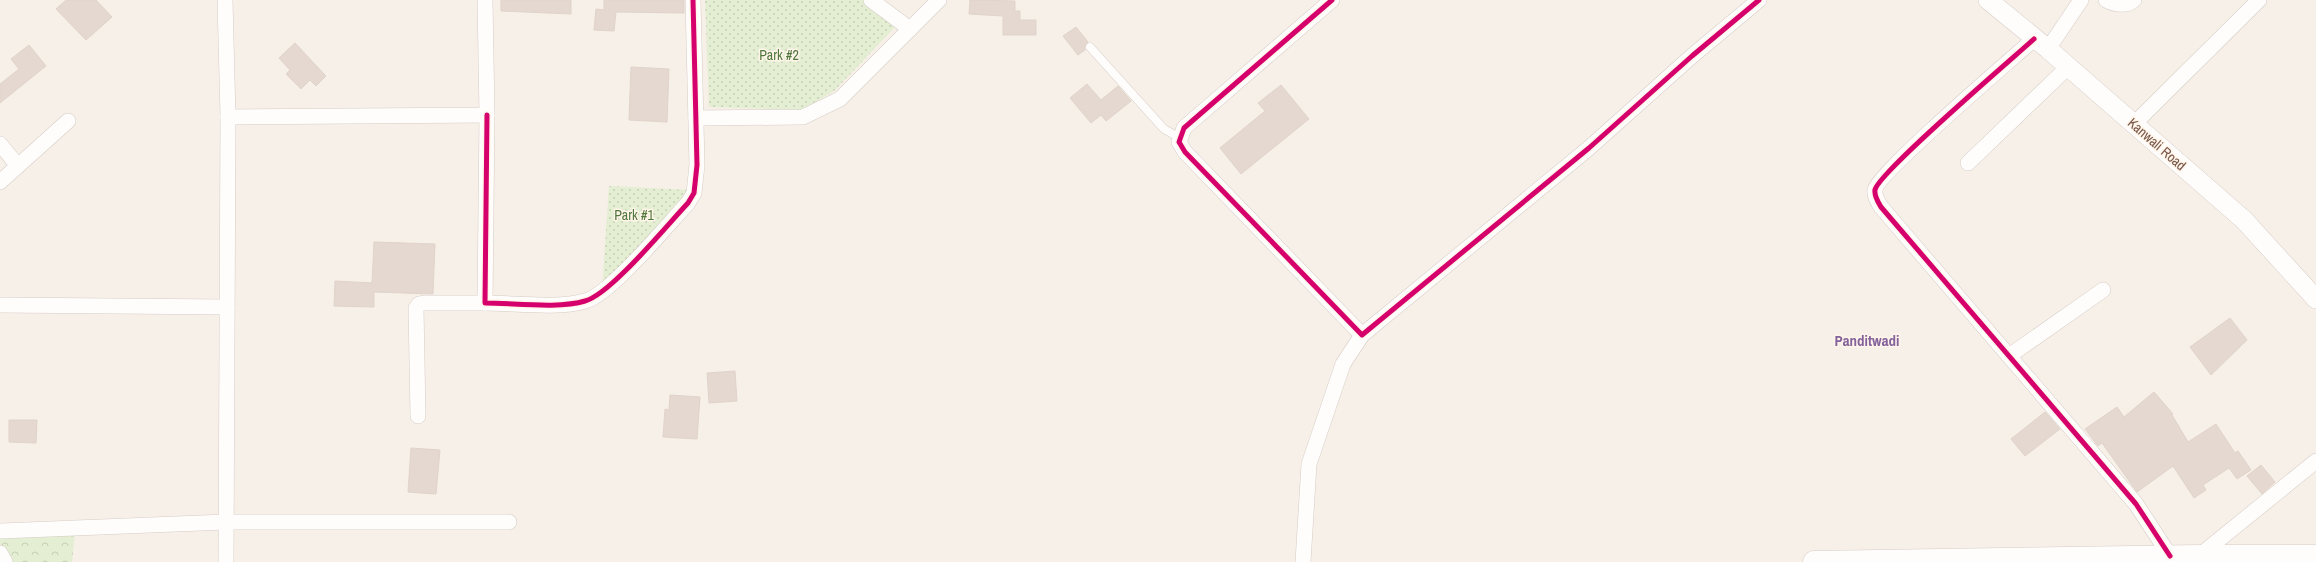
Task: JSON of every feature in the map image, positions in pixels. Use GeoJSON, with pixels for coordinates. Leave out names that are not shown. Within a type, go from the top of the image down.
{"type":"FeatureCollection","features":[{"type":"Feature","properties":{"kind":"main road"},"geometry":{"type":"LineString","coordinates":[[1814,562],[2134,560],[2170,556],[2316,556]]}},
{"type":"Feature","properties":{"kind":"street"},"geometry":{"type":"LineString","coordinates":[[225,0],[228,117],[226,562]]}},
{"type":"Feature","properties":{"kind":"street"},"geometry":{"type":"LineString","coordinates":[[485,0],[487,115],[485,303]]}},
{"type":"Feature","properties":{"kind":"street"},"geometry":{"type":"LineString","coordinates":[[418,416],[416,308],[419,304],[571,304],[593,298],[613,283],[688,203],[694,193],[696,182],[693,0]]}},
{"type":"Feature","properties":{"kind":"street"},"geometry":{"type":"LineString","coordinates":[[871,0],[910,29]]}},
{"type":"Feature","properties":{"kind":"street"},"geometry":{"type":"LineString","coordinates":[[696,118],[803,117],[840,99],[939,0]]}},
{"type":"Feature","properties":{"kind":"street"},"geometry":{"type":"LineString","coordinates":[[1332,0],[1184,128],[1180,138],[1180,147],[1362,335]]}},
{"type":"Feature","properties":{"kind":"street"},"geometry":{"type":"LineString","coordinates":[[1304,562],[1309,464],[1343,364],[1362,335],[1589,148],[1692,56],[1759,0]]}},
{"type":"Feature","properties":{"kind":"street","name":"Kanwali Road"},"geometry":{"type":"LineString","coordinates":[[1988,0],[2068,67],[2244,220],[2316,299]]}},
{"type":"Feature","properties":{"kind":"street"},"geometry":{"type":"LineString","coordinates":[[2081,0],[2041,44],[1900,159],[1878,183],[1874,190],[1881,207],[2136,504],[2170,556]]}},
{"type":"Feature","properties":{"kind":"street"},"geometry":{"type":"LineString","coordinates":[[2106,0],[2117,5],[2124,5],[2134,0]]}},
{"type":"Feature","properties":{"kind":"street"},"geometry":{"type":"LineString","coordinates":[[2134,124],[2259,0]]}},
{"type":"Feature","properties":{"kind":"street"},"geometry":{"type":"LineString","coordinates":[[1968,163],[2068,67]]}},
{"type":"Feature","properties":{"kind":"street"},"geometry":{"type":"LineString","coordinates":[[228,117],[487,115]]}},
{"type":"Feature","properties":{"kind":"street"},"geometry":{"type":"LineString","coordinates":[[0,182],[68,121]]}},
{"type":"Feature","properties":{"kind":"street"},"geometry":{"type":"LineString","coordinates":[[0,144],[18,166]]}},
{"type":"Feature","properties":{"kind":"street"},"geometry":{"type":"LineString","coordinates":[[2009,356],[2103,290]]}},
{"type":"Feature","properties":{"kind":"street"},"geometry":{"type":"LineString","coordinates":[[0,306],[227,307]]}},
{"type":"Feature","properties":{"kind":"street"},"geometry":{"type":"LineString","coordinates":[[2199,556],[2316,462]]}},
{"type":"Feature","properties":{"kind":"street"},"geometry":{"type":"LineString","coordinates":[[0,531],[226,522],[509,522]]}},
{"type":"Feature","properties":{"kind":"street"},"geometry":{"type":"LineString","coordinates":[[0,553],[6,562]]}},
{"type":"Feature","properties":{"kind":"lane"},"geometry":{"type":"LineString","coordinates":[[1090,47],[1164,129],[1180,138]]}},
{"type":"Feature","properties":{"kind":"green space","name":"Park #2"},"geometry":{"type":"Polygon","coordinates":[[[705,0],[866,0],[898,24],[834,91],[801,110],[709,107],[705,0]]]}},
{"type":"Feature","properties":{"kind":"green space","name":"Park #1"},"geometry":{"type":"Polygon","coordinates":[[[609,186],[691,190],[602,291],[609,186]]]}},
{"type":"Feature","properties":{"kind":"green space"},"geometry":{"type":"Polygon","coordinates":[[[75,534],[72,562],[0,562],[0,539],[75,534]]]}},
{"type":"Feature","properties":{"kind":"building"},"geometry":{"type":"Polygon","coordinates":[[[66,0],[96,0],[112,17],[86,40],[56,9],[66,0]]]}},
{"type":"Feature","properties":{"kind":"building"},"geometry":{"type":"Polygon","coordinates":[[[501,0],[571,0],[571,14],[501,11],[501,0]]]}},
{"type":"Feature","properties":{"kind":"building"},"geometry":{"type":"Polygon","coordinates":[[[604,0],[684,0],[684,13],[616,12],[614,31],[594,30],[596,9],[604,10],[604,0]]]}},
{"type":"Feature","properties":{"kind":"building"},"geometry":{"type":"Polygon","coordinates":[[[970,0],[1015,1],[1015,11],[1020,11],[1020,20],[1036,20],[1036,35],[1003,35],[1003,16],[969,14],[970,0]]]}},
{"type":"Feature","properties":{"kind":"building"},"geometry":{"type":"Polygon","coordinates":[[[1076,27],[1088,42],[1085,46],[1085,50],[1078,55],[1063,36],[1076,27]]]}},
{"type":"Feature","properties":{"kind":"building"},"geometry":{"type":"Polygon","coordinates":[[[295,43],[326,76],[316,86],[310,80],[301,89],[286,74],[290,70],[279,58],[295,43]]]}},
{"type":"Feature","properties":{"kind":"building"},"geometry":{"type":"Polygon","coordinates":[[[29,45],[46,66],[0,103],[0,84],[19,69],[11,59],[29,45]]]}},
{"type":"Feature","properties":{"kind":"building"},"geometry":{"type":"Polygon","coordinates":[[[631,67],[669,69],[667,122],[629,120],[631,67]]]}},
{"type":"Feature","properties":{"kind":"building"},"geometry":{"type":"Polygon","coordinates":[[[1087,84],[1101,100],[1118,86],[1131,101],[1106,121],[1101,115],[1091,123],[1070,98],[1087,84]]]}},
{"type":"Feature","properties":{"kind":"building"},"geometry":{"type":"Polygon","coordinates":[[[1281,85],[1309,119],[1241,174],[1220,148],[1265,111],[1258,103],[1281,85]]]}},
{"type":"Feature","properties":{"kind":"building"},"geometry":{"type":"Polygon","coordinates":[[[374,242],[435,244],[433,294],[374,292],[374,307],[334,306],[335,281],[372,283],[374,242]]]}},
{"type":"Feature","properties":{"kind":"building"},"geometry":{"type":"Polygon","coordinates":[[[2230,318],[2247,340],[2211,375],[2190,347],[2230,318]]]}},
{"type":"Feature","properties":{"kind":"building"},"geometry":{"type":"Polygon","coordinates":[[[735,371],[737,401],[709,403],[707,373],[735,371]]]}},
{"type":"Feature","properties":{"kind":"building"},"geometry":{"type":"Polygon","coordinates":[[[2154,392],[2173,414],[2172,415],[2188,442],[2216,424],[2235,453],[2238,451],[2251,470],[2237,479],[2229,468],[2203,485],[2206,490],[2194,498],[2173,466],[2137,492],[2102,443],[2098,446],[2085,429],[2117,407],[2124,417],[2154,392]]]}},
{"type":"Feature","properties":{"kind":"building"},"geometry":{"type":"Polygon","coordinates":[[[670,395],[700,397],[697,439],[663,437],[665,409],[669,410],[670,395]]]}},
{"type":"Feature","properties":{"kind":"building"},"geometry":{"type":"Polygon","coordinates":[[[2045,412],[2060,429],[2025,456],[2011,439],[2045,412]]]}},
{"type":"Feature","properties":{"kind":"building"},"geometry":{"type":"Polygon","coordinates":[[[9,420],[37,420],[36,443],[9,442],[9,420]]]}},
{"type":"Feature","properties":{"kind":"building"},"geometry":{"type":"Polygon","coordinates":[[[411,448],[440,450],[436,494],[408,492],[411,448]]]}},
{"type":"Feature","properties":{"kind":"building"},"geometry":{"type":"Polygon","coordinates":[[[2261,465],[2275,482],[2262,494],[2247,476],[2261,465]]]}},
{"type":"Feature","properties":{"kind":"cycle path"},"geometry":{"type":"LineString","coordinates":[[487,115],[485,303],[562,305],[585,301],[596,296],[609,286],[638,258],[688,203],[694,193],[697,165],[693,0]]}},
{"type":"Feature","properties":{"kind":"cycle path"},"geometry":{"type":"LineString","coordinates":[[1332,0],[1184,128],[1179,142],[1185,152],[1362,335],[1589,148],[1692,56],[1759,0]]}},
{"type":"Feature","properties":{"kind":"cycle path"},"geometry":{"type":"LineString","coordinates":[[2034,39],[1947,116],[1898,162],[1875,190],[1876,197],[1881,207],[2136,504],[2170,556]]}},
{"type":"Feature","properties":{"kind":"district","name":"Panditwadi"},"geometry":{"type":"Point","coordinates":[1867,341]}}]}
